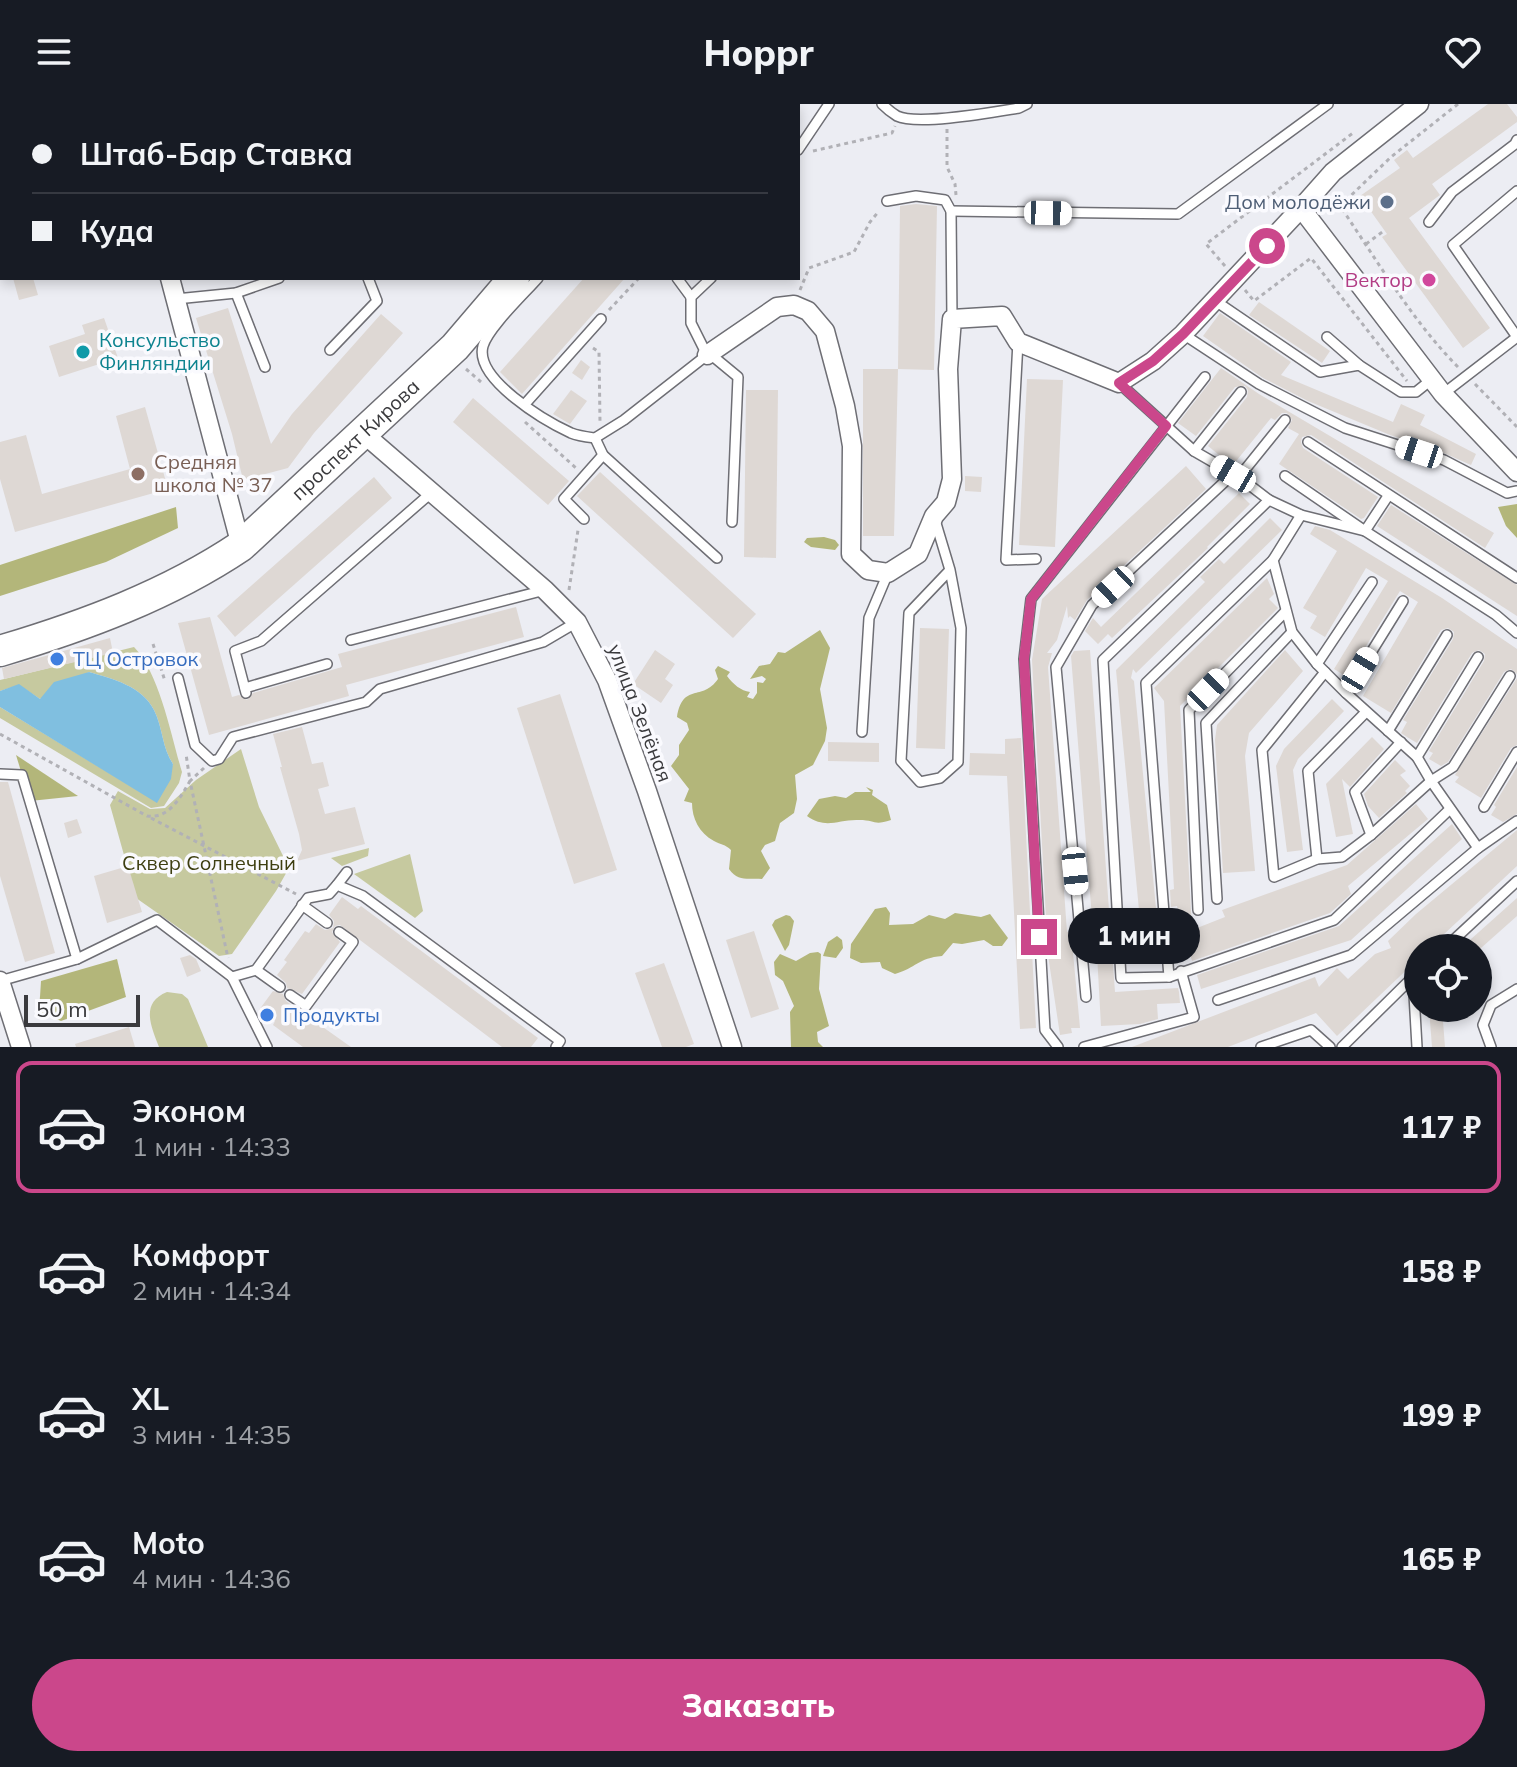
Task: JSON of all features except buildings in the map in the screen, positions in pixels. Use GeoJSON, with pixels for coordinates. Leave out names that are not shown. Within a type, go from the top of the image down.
{"type":"FeatureCollection","features":[{"type":"Feature","properties":{"kind":"main road","name":"проспект Кирова"},"geometry":{"type":"LineString","coordinates":[[0,651],[147,599],[209,567],[241,546],[455,347],[512,280]]}},
{"type":"Feature","properties":{"kind":"street"},"geometry":{"type":"LineString","coordinates":[[707,355],[777,307],[794,305],[808,311],[825,331],[852,446],[851,554],[868,570],[888,573],[918,554],[934,516],[946,502],[952,479],[948,369],[952,319],[1002,316],[1018,342],[1119,383],[1153,361],[1183,334],[1333,172],[1419,104]]}},
{"type":"Feature","properties":{"kind":"street"},"geometry":{"type":"LineString","coordinates":[[1301,208],[1437,387],[1517,472]]}},
{"type":"Feature","properties":{"kind":"street"},"geometry":{"type":"LineString","coordinates":[[171,280],[241,546]]}},
{"type":"Feature","properties":{"kind":"street","name":"улица Зелёная"},"geometry":{"type":"LineString","coordinates":[[364,434],[572,616],[607,680],[732,1047]]}},
{"type":"Feature","properties":{"kind":"street"},"geometry":{"type":"LineString","coordinates":[[0,981],[6,1018],[21,1047]]}},
{"type":"Feature","properties":{"kind":"lane"},"geometry":{"type":"LineString","coordinates":[[800,147],[829,104]]}},
{"type":"Feature","properties":{"kind":"lane"},"geometry":{"type":"LineString","coordinates":[[882,104],[899,117],[962,116],[1019,108],[1027,104]]}},
{"type":"Feature","properties":{"kind":"lane"},"geometry":{"type":"LineString","coordinates":[[951,211],[1178,214],[1328,104]]}},
{"type":"Feature","properties":{"kind":"lane"},"geometry":{"type":"LineString","coordinates":[[1429,222],[1452,192],[1517,140]]}},
{"type":"Feature","properties":{"kind":"lane"},"geometry":{"type":"LineString","coordinates":[[1327,337],[1359,365],[1401,392],[1437,387],[1467,376],[1517,337],[1453,245],[1517,191]]}},
{"type":"Feature","properties":{"kind":"lane"},"geometry":{"type":"LineString","coordinates":[[887,201],[916,196],[945,200],[951,211],[952,319]]}},
{"type":"Feature","properties":{"kind":"lane"},"geometry":{"type":"LineString","coordinates":[[176,299],[236,293],[273,280]]}},
{"type":"Feature","properties":{"kind":"lane"},"geometry":{"type":"LineString","coordinates":[[330,350],[377,301],[369,280]]}},
{"type":"Feature","properties":{"kind":"lane"},"geometry":{"type":"LineString","coordinates":[[536,280],[491,331],[483,347],[483,361],[494,379],[525,404],[574,434],[595,438],[624,420],[707,355]]}},
{"type":"Feature","properties":{"kind":"lane"},"geometry":{"type":"LineString","coordinates":[[678,280],[691,297],[691,323],[707,355],[738,377],[732,522]]}},
{"type":"Feature","properties":{"kind":"lane"},"geometry":{"type":"LineString","coordinates":[[691,297],[709,280]]}},
{"type":"Feature","properties":{"kind":"lane"},"geometry":{"type":"LineString","coordinates":[[236,293],[265,367]]}},
{"type":"Feature","properties":{"kind":"lane"},"geometry":{"type":"LineString","coordinates":[[1214,300],[1320,372],[1359,365]]}},
{"type":"Feature","properties":{"kind":"lane"},"geometry":{"type":"LineString","coordinates":[[525,404],[601,319]]}},
{"type":"Feature","properties":{"kind":"lane"},"geometry":{"type":"LineString","coordinates":[[1183,334],[1259,384],[1345,428],[1444,460],[1507,493],[1517,491]]}},
{"type":"Feature","properties":{"kind":"lane"},"geometry":{"type":"LineString","coordinates":[[1018,342],[1006,560],[1036,559]]}},
{"type":"Feature","properties":{"kind":"lane"},"geometry":{"type":"LineString","coordinates":[[1058,1047],[1045,1030],[1024,659],[1031,599],[1205,377]]}},
{"type":"Feature","properties":{"kind":"lane"},"geometry":{"type":"LineString","coordinates":[[1119,383],[1194,451],[1236,475],[1269,500],[1301,515],[1365,531]]}},
{"type":"Feature","properties":{"kind":"lane"},"geometry":{"type":"LineString","coordinates":[[1194,451],[1241,392]]}},
{"type":"Feature","properties":{"kind":"lane"},"geometry":{"type":"LineString","coordinates":[[1086,997],[1056,667],[1092,605],[1236,475],[1285,420]]}},
{"type":"Feature","properties":{"kind":"lane"},"geometry":{"type":"LineString","coordinates":[[595,438],[603,455],[717,558]]}},
{"type":"Feature","properties":{"kind":"lane"},"geometry":{"type":"LineString","coordinates":[[1308,442],[1517,578]]}},
{"type":"Feature","properties":{"kind":"lane"},"geometry":{"type":"LineString","coordinates":[[584,519],[564,499],[603,455]]}},
{"type":"Feature","properties":{"kind":"lane"},"geometry":{"type":"LineString","coordinates":[[1285,476],[1496,615],[1517,633]]}},
{"type":"Feature","properties":{"kind":"lane"},"geometry":{"type":"LineString","coordinates":[[327,664],[246,690],[235,651],[261,641],[431,493]]}},
{"type":"Feature","properties":{"kind":"lane"},"geometry":{"type":"LineString","coordinates":[[1365,531],[1388,496]]}},
{"type":"Feature","properties":{"kind":"lane"},"geometry":{"type":"LineString","coordinates":[[1269,500],[1103,660],[1121,978],[1169,977],[1334,920],[1450,809]]}},
{"type":"Feature","properties":{"kind":"lane"},"geometry":{"type":"LineString","coordinates":[[1169,977],[1146,683],[1273,560],[1301,515]]}},
{"type":"Feature","properties":{"kind":"lane"},"geometry":{"type":"LineString","coordinates":[[934,516],[950,570],[961,628],[958,762],[940,778],[920,782],[901,761],[909,613],[950,570]]}},
{"type":"Feature","properties":{"kind":"lane"},"geometry":{"type":"LineString","coordinates":[[1273,560],[1292,632],[1317,664],[1417,757],[1478,848]]}},
{"type":"Feature","properties":{"kind":"lane"},"geometry":{"type":"LineString","coordinates":[[862,732],[869,618],[888,573]]}},
{"type":"Feature","properties":{"kind":"lane"},"geometry":{"type":"LineString","coordinates":[[1317,664],[1372,582]]}},
{"type":"Feature","properties":{"kind":"lane"},"geometry":{"type":"LineString","coordinates":[[351,640],[545,590]]}},
{"type":"Feature","properties":{"kind":"lane"},"geometry":{"type":"LineString","coordinates":[[1346,693],[1403,601]]}},
{"type":"Feature","properties":{"kind":"lane"},"geometry":{"type":"LineString","coordinates":[[1198,910],[1189,710],[1286,611]]}},
{"type":"Feature","properties":{"kind":"lane"},"geometry":{"type":"LineString","coordinates":[[178,678],[195,745],[212,761],[219,759],[233,737],[255,726],[366,702],[380,689],[543,642],[572,616]]}},
{"type":"Feature","properties":{"kind":"lane"},"geometry":{"type":"LineString","coordinates":[[1217,899],[1206,723],[1292,632]]}},
{"type":"Feature","properties":{"kind":"lane"},"geometry":{"type":"LineString","coordinates":[[1388,731],[1447,635]]}},
{"type":"Feature","properties":{"kind":"lane"},"geometry":{"type":"LineString","coordinates":[[1417,757],[1478,657]]}},
{"type":"Feature","properties":{"kind":"lane"},"geometry":{"type":"LineString","coordinates":[[1325,672],[1262,750],[1274,877],[1317,859],[1342,857],[1431,781],[1453,767],[1510,676]]}},
{"type":"Feature","properties":{"kind":"lane"},"geometry":{"type":"LineString","coordinates":[[1317,859],[1308,771],[1366,712]]}},
{"type":"Feature","properties":{"kind":"lane"},"geometry":{"type":"LineString","coordinates":[[1371,835],[1355,792],[1401,742]]}},
{"type":"Feature","properties":{"kind":"lane"},"geometry":{"type":"LineString","coordinates":[[1484,807],[1517,752]]}},
{"type":"Feature","properties":{"kind":"lane"},"geometry":{"type":"LineString","coordinates":[[0,774],[22,775],[77,959]]}},
{"type":"Feature","properties":{"kind":"lane"},"geometry":{"type":"LineString","coordinates":[[1218,1000],[1351,955],[1478,848],[1517,821]]}},
{"type":"Feature","properties":{"kind":"lane"},"geometry":{"type":"LineString","coordinates":[[232,977],[256,970],[305,902],[329,894],[347,872]]}},
{"type":"Feature","properties":{"kind":"lane"},"geometry":{"type":"LineString","coordinates":[[1460,934],[1517,881]]}},
{"type":"Feature","properties":{"kind":"lane"},"geometry":{"type":"LineString","coordinates":[[337,885],[363,896],[548,1032],[560,1041],[556,1047]]}},
{"type":"Feature","properties":{"kind":"lane"},"geometry":{"type":"LineString","coordinates":[[305,902],[327,923]]}},
{"type":"Feature","properties":{"kind":"lane"},"geometry":{"type":"LineString","coordinates":[[0,981],[77,959],[157,920],[232,977],[267,1047]]}},
{"type":"Feature","properties":{"kind":"lane"},"geometry":{"type":"LineString","coordinates":[[290,995],[306,1006],[353,942],[339,932]]}},
{"type":"Feature","properties":{"kind":"lane"},"geometry":{"type":"LineString","coordinates":[[256,970],[280,987]]}},
{"type":"Feature","properties":{"kind":"lane"},"geometry":{"type":"LineString","coordinates":[[1084,1047],[1194,1017],[1181,971]]}},
{"type":"Feature","properties":{"kind":"lane"},"geometry":{"type":"LineString","coordinates":[[1342,1047],[1404,987]]}},
{"type":"Feature","properties":{"kind":"lane"},"geometry":{"type":"LineString","coordinates":[[1491,1047],[1483,1025],[1491,1005],[1517,989]]}},
{"type":"Feature","properties":{"kind":"lane"},"geometry":{"type":"LineString","coordinates":[[1417,1022],[1417,1047]]}},
{"type":"Feature","properties":{"kind":"lane"},"geometry":{"type":"LineString","coordinates":[[1261,1047],[1311,1030],[1330,1047]]}},
{"type":"Feature","properties":{"kind":"path"},"geometry":{"type":"LineString","coordinates":[[1458,104],[1391,157],[1340,206],[1445,354],[1517,427]]}},
{"type":"Feature","properties":{"kind":"path"},"geometry":{"type":"LineString","coordinates":[[811,151],[892,133],[899,117]]}},
{"type":"Feature","properties":{"kind":"path"},"geometry":{"type":"LineString","coordinates":[[947,128],[947,167],[956,193]]}},
{"type":"Feature","properties":{"kind":"path"},"geometry":{"type":"LineString","coordinates":[[1354,132],[1206,244],[1254,301],[1311,258],[1416,392]]}},
{"type":"Feature","properties":{"kind":"path"},"geometry":{"type":"LineString","coordinates":[[794,305],[809,268],[854,252],[870,222],[887,201]]}},
{"type":"Feature","properties":{"kind":"path"},"geometry":{"type":"LineString","coordinates":[[1366,244],[1385,230]]}},
{"type":"Feature","properties":{"kind":"path"},"geometry":{"type":"LineString","coordinates":[[601,319],[637,280]]}},
{"type":"Feature","properties":{"kind":"path"},"geometry":{"type":"LineString","coordinates":[[582,339],[599,352],[600,423]]}},
{"type":"Feature","properties":{"kind":"path"},"geometry":{"type":"LineString","coordinates":[[572,616],[578,531]]}},
{"type":"Feature","properties":{"kind":"path"},"geometry":{"type":"LineString","coordinates":[[153,644],[167,689]]}},
{"type":"Feature","properties":{"kind":"path"},"geometry":{"type":"LineString","coordinates":[[0,734],[305,902]]}},
{"type":"Feature","properties":{"kind":"path"},"geometry":{"type":"LineString","coordinates":[[184,746],[232,977]]}},
{"type":"Feature","properties":{"kind":"path"},"geometry":{"type":"LineString","coordinates":[[147,816],[158,818],[168,812],[190,781],[212,761]]}},
{"type":"Feature","properties":{"kind":"path"},"geometry":{"type":"LineString","coordinates":[[1080,929],[1119,926]]}},
{"type":"Feature","properties":{"kind":"green space"},"geometry":{"type":"Polygon","coordinates":[[[1517,504],[1517,538],[1506,526],[1498,507],[1517,504]]]}},
{"type":"Feature","properties":{"kind":"green space"},"geometry":{"type":"Polygon","coordinates":[[[176,507],[178,528],[106,562],[0,596],[0,565],[176,507]]]}},
{"type":"Feature","properties":{"kind":"green space"},"geometry":{"type":"Polygon","coordinates":[[[807,538],[835,540],[839,545],[835,550],[811,547],[804,542],[807,538]]]}},
{"type":"Feature","properties":{"kind":"green space"},"geometry":{"type":"Polygon","coordinates":[[[820,630],[830,648],[820,689],[827,728],[825,741],[813,765],[795,775],[797,799],[794,813],[780,823],[775,841],[765,845],[761,851],[770,868],[762,879],[739,878],[729,869],[731,850],[709,838],[697,825],[692,803],[684,801],[689,789],[671,766],[689,730],[687,723],[677,717],[680,706],[688,696],[712,686],[718,679],[715,670],[718,666],[730,672],[727,676],[729,679],[740,689],[750,692],[747,697],[753,699],[757,693],[757,682],[763,683],[766,679],[762,676],[750,679],[759,666],[770,664],[778,652],[785,653],[820,630]]]}},
{"type":"Feature","properties":{"kind":"green space"},"geometry":{"type":"Polygon","coordinates":[[[134,647],[158,689],[182,772],[179,783],[164,806],[151,808],[0,718],[0,707],[157,802],[173,764],[154,710],[134,689],[89,672],[40,699],[19,685],[0,691],[0,680],[134,647]]]}},
{"type":"Feature","properties":{"kind":"green space","name":"Сквер Солнечный"},"geometry":{"type":"Polygon","coordinates":[[[241,749],[259,807],[289,868],[232,954],[219,956],[136,898],[110,805],[118,791],[150,809],[165,808],[196,780],[241,749]]]}},
{"type":"Feature","properties":{"kind":"green space"},"geometry":{"type":"Polygon","coordinates":[[[16,755],[78,796],[30,801],[16,755]]]}},
{"type":"Feature","properties":{"kind":"green space"},"geometry":{"type":"Polygon","coordinates":[[[866,787],[887,805],[891,820],[881,823],[852,820],[827,823],[807,816],[819,799],[835,796],[846,798],[855,792],[871,792],[866,787]]]}},
{"type":"Feature","properties":{"kind":"green space"},"geometry":{"type":"Polygon","coordinates":[[[369,848],[368,856],[342,866],[331,858],[369,848]]]}},
{"type":"Feature","properties":{"kind":"green space"},"geometry":{"type":"Polygon","coordinates":[[[410,854],[423,911],[415,918],[354,874],[410,854]]]}},
{"type":"Feature","properties":{"kind":"green space"},"geometry":{"type":"Polygon","coordinates":[[[886,907],[890,913],[889,925],[913,924],[929,915],[945,919],[955,913],[981,917],[990,914],[1008,938],[1002,946],[993,946],[984,940],[953,943],[942,956],[927,959],[895,974],[882,968],[880,962],[861,963],[850,958],[851,944],[875,909],[886,907]]]}},
{"type":"Feature","properties":{"kind":"green space"},"geometry":{"type":"Polygon","coordinates":[[[786,915],[794,921],[785,951],[772,925],[786,915]]]}},
{"type":"Feature","properties":{"kind":"green space"},"geometry":{"type":"Polygon","coordinates":[[[837,936],[842,940],[843,948],[836,958],[823,956],[828,942],[837,936]]]}},
{"type":"Feature","properties":{"kind":"green space"},"geometry":{"type":"Polygon","coordinates":[[[818,952],[821,954],[819,989],[829,1026],[817,1032],[818,1042],[823,1047],[791,1047],[790,1012],[794,1006],[783,981],[775,975],[774,962],[780,954],[796,961],[818,952]]]}},
{"type":"Feature","properties":{"kind":"green space"},"geometry":{"type":"Polygon","coordinates":[[[117,959],[126,997],[61,1021],[39,1012],[41,981],[117,959]]]}},
{"type":"Feature","properties":{"kind":"green space"},"geometry":{"type":"Polygon","coordinates":[[[167,992],[182,994],[188,999],[208,1047],[159,1047],[150,1009],[153,1002],[167,992]]]}},
{"type":"Feature","properties":{"kind":"water"},"geometry":{"type":"Polygon","coordinates":[[[89,672],[134,689],[154,710],[173,764],[171,779],[157,803],[0,707],[0,691],[19,684],[40,699],[54,682],[89,672]]]}},
{"type":"Feature","properties":{"kind":"place","name":"Дом молодёжи"},"geometry":{"type":"Point","coordinates":[1387,202]}},
{"type":"Feature","properties":{"kind":"place","name":"Вектор"},"geometry":{"type":"Point","coordinates":[1429,280]}},
{"type":"Feature","properties":{"kind":"place","name":"Консульство Финляндии"},"geometry":{"type":"Point","coordinates":[83,352]}},
{"type":"Feature","properties":{"kind":"place","name":"Средняя школа № 37"},"geometry":{"type":"Point","coordinates":[138,474]}},
{"type":"Feature","properties":{"kind":"place","name":"ТЦ Островок"},"geometry":{"type":"Point","coordinates":[57,659]}},
{"type":"Feature","properties":{"kind":"place","name":"Продукты"},"geometry":{"type":"Point","coordinates":[267,1015]}},
{"type":"Feature","properties":{"kind":"route"},"geometry":{"type":"LineString","coordinates":[[1039,937],[1024,659],[1031,599],[1166,426],[1119,383],[1153,361],[1183,334],[1267,246]]}}]}
